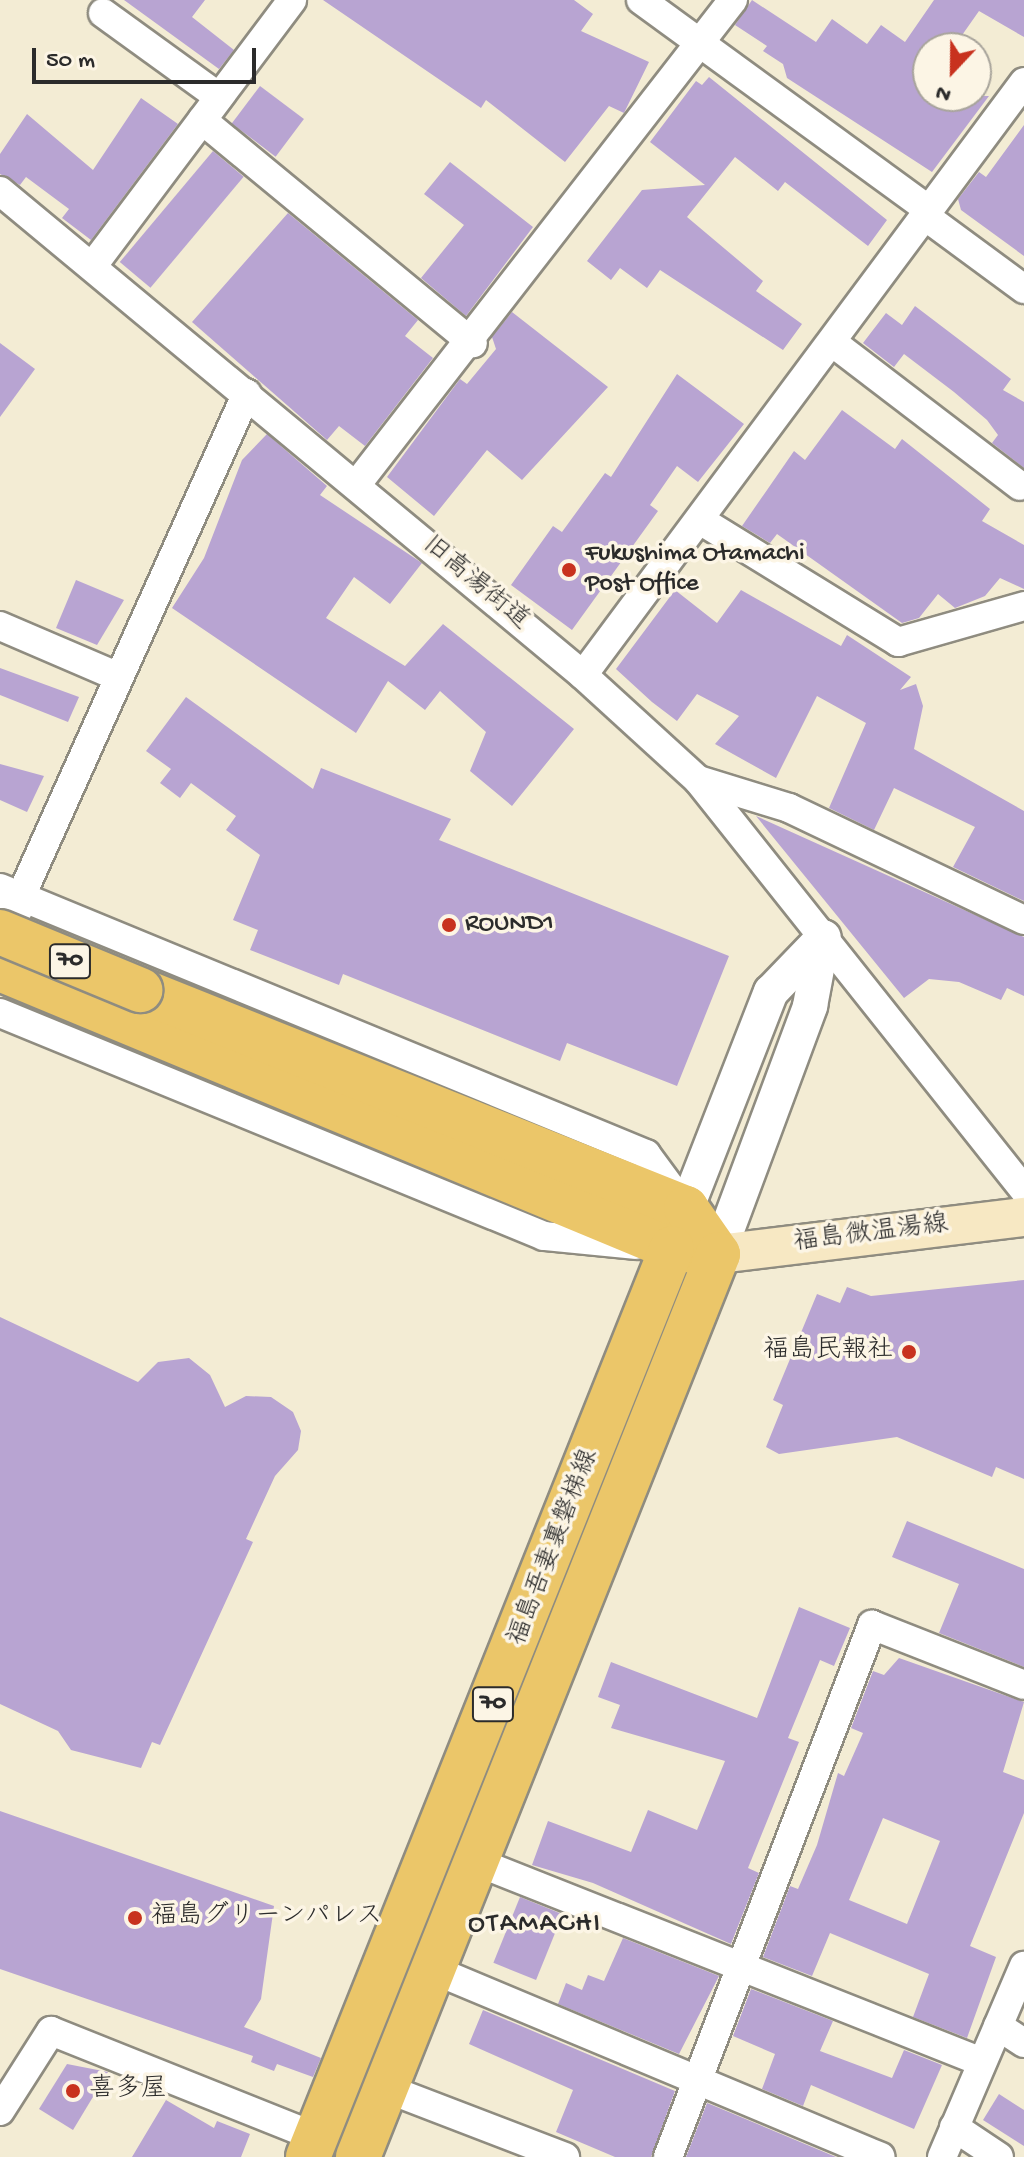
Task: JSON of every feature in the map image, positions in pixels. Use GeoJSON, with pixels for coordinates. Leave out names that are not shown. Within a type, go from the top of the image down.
{"type":"FeatureCollection","features":[{"type":"Feature","properties":{"kind":"main road","name":"70"},"geometry":{"type":"LineString","coordinates":[[7,906],[133,1005]]}},
{"type":"Feature","properties":{"kind":"main road","name":"70"},"geometry":{"type":"LineString","coordinates":[[0,969],[133,1005],[679,1228],[718,1254]]}},
{"type":"Feature","properties":{"kind":"main road","name":"福島微温湯線"},"geometry":{"type":"LineString","coordinates":[[718,1254],[1024,1217]]}},
{"type":"Feature","properties":{"kind":"main road","name":"福島吾妻裏磐梯線"},"geometry":{"type":"LineString","coordinates":[[312,2147],[679,1228]]}},
{"type":"Feature","properties":{"kind":"main road","name":"福島吾妻裏磐梯線"},"geometry":{"type":"LineString","coordinates":[[358,2157],[718,1254]]}},
{"type":"Feature","properties":{"kind":"street"},"geometry":{"type":"LineString","coordinates":[[94,264],[292,0]]}},
{"type":"Feature","properties":{"kind":"street"},"geometry":{"type":"LineString","coordinates":[[641,0],[1024,289]]}},
{"type":"Feature","properties":{"kind":"street"},"geometry":{"type":"LineString","coordinates":[[357,484],[473,343],[733,0]]}},
{"type":"Feature","properties":{"kind":"street"},"geometry":{"type":"LineString","coordinates":[[103,13],[219,97]]}},
{"type":"Feature","properties":{"kind":"street"},"geometry":{"type":"LineString","coordinates":[[583,675],[833,343],[1024,82]]}},
{"type":"Feature","properties":{"kind":"street"},"geometry":{"type":"LineString","coordinates":[[202,120],[473,343]]}},
{"type":"Feature","properties":{"kind":"street","name":"旧高湯街道"},"geometry":{"type":"LineString","coordinates":[[0,191],[94,264],[357,484],[583,675],[698,780],[1024,1190]]}},
{"type":"Feature","properties":{"kind":"street"},"geometry":{"type":"LineString","coordinates":[[833,343],[1020,486]]}},
{"type":"Feature","properties":{"kind":"street"},"geometry":{"type":"LineString","coordinates":[[0,943],[7,906],[119,677],[247,393]]}},
{"type":"Feature","properties":{"kind":"street"},"geometry":{"type":"LineString","coordinates":[[700,520],[898,642],[1024,606]]}},
{"type":"Feature","properties":{"kind":"street"},"geometry":{"type":"LineString","coordinates":[[0,626],[119,677]]}},
{"type":"Feature","properties":{"kind":"street"},"geometry":{"type":"LineString","coordinates":[[698,780],[789,808],[1024,920]]}},
{"type":"Feature","properties":{"kind":"street"},"geometry":{"type":"LineString","coordinates":[[7,906],[646,1154],[679,1228]]}},
{"type":"Feature","properties":{"kind":"street"},"geometry":{"type":"LineString","coordinates":[[679,1228],[771,992],[824,937]]}},
{"type":"Feature","properties":{"kind":"street"},"geometry":{"type":"LineString","coordinates":[[718,1254],[810,1006],[824,937]]}},
{"type":"Feature","properties":{"kind":"street"},"geometry":{"type":"LineString","coordinates":[[0,1013],[544,1236],[679,1228]]}},
{"type":"Feature","properties":{"kind":"street"},"geometry":{"type":"LineString","coordinates":[[668,2157],[872,1625],[1024,1685]]}},
{"type":"Feature","properties":{"kind":"street"},"geometry":{"type":"LineString","coordinates":[[477,1862],[982,2062]]}},
{"type":"Feature","properties":{"kind":"street"},"geometry":{"type":"LineString","coordinates":[[942,2157],[1024,1966]]}},
{"type":"Feature","properties":{"kind":"street"},"geometry":{"type":"LineString","coordinates":[[434,1970],[880,2157]]}},
{"type":"Feature","properties":{"kind":"street"},"geometry":{"type":"LineString","coordinates":[[998,2026],[1024,2043]]}},
{"type":"Feature","properties":{"kind":"street"},"geometry":{"type":"LineString","coordinates":[[0,2111],[51,2031],[312,2147]]}},
{"type":"Feature","properties":{"kind":"street"},"geometry":{"type":"LineString","coordinates":[[385,2088],[565,2157]]}},
{"type":"Feature","properties":{"kind":"street"},"geometry":{"type":"LineString","coordinates":[[954,2127],[999,2157]]}},
{"type":"Feature","properties":{"kind":"building"},"geometry":{"type":"Polygon","coordinates":[[[124,0],[205,0],[192,17],[234,50],[219,69],[124,0]]]}},
{"type":"Feature","properties":{"kind":"building"},"geometry":{"type":"Polygon","coordinates":[[[323,0],[574,0],[593,14],[581,31],[649,62],[624,113],[609,106],[565,162],[486,100],[481,108],[323,0]]]}},
{"type":"Feature","properties":{"kind":"building"},"geometry":{"type":"Polygon","coordinates":[[[752,0],[816,42],[832,19],[867,44],[881,25],[905,42],[934,0],[1024,0],[1024,37],[979,11],[964,32],[912,32],[912,112],[977,112],[932,172],[787,78],[783,64],[763,51],[767,46],[735,25],[752,0]]]}},
{"type":"Feature","properties":{"kind":"building"},"geometry":{"type":"Polygon","coordinates":[[[709,77],[887,220],[868,246],[785,182],[778,191],[735,157],[687,217],[763,281],[756,291],[802,324],[783,350],[660,270],[647,288],[620,268],[611,280],[587,261],[642,190],[705,185],[650,142],[696,81],[702,85],[709,77]]]}},
{"type":"Feature","properties":{"kind":"building"},"geometry":{"type":"Polygon","coordinates":[[[260,86],[304,119],[276,157],[232,124],[260,86]]]}},
{"type":"Feature","properties":{"kind":"building"},"geometry":{"type":"Polygon","coordinates":[[[141,98],[178,124],[91,240],[62,218],[69,209],[26,177],[20,185],[0,174],[0,154],[27,114],[93,170],[141,98]]]}},
{"type":"Feature","properties":{"kind":"building"},"geometry":{"type":"Polygon","coordinates":[[[1024,125],[1024,256],[961,210],[958,199],[979,172],[986,177],[1024,125]]]}},
{"type":"Feature","properties":{"kind":"building"},"geometry":{"type":"Polygon","coordinates":[[[213,151],[244,177],[150,288],[120,262],[213,151]]]}},
{"type":"Feature","properties":{"kind":"building"},"geometry":{"type":"Polygon","coordinates":[[[450,162],[533,227],[466,316],[421,278],[464,225],[424,194],[450,162]]]}},
{"type":"Feature","properties":{"kind":"building"},"geometry":{"type":"Polygon","coordinates":[[[288,213],[418,320],[405,336],[433,358],[365,446],[339,426],[327,440],[192,322],[288,213]]]}},
{"type":"Feature","properties":{"kind":"building"},"geometry":{"type":"Polygon","coordinates":[[[915,306],[1011,379],[1003,390],[1024,402],[1024,468],[992,443],[998,435],[987,420],[954,392],[904,354],[894,367],[863,343],[886,313],[902,325],[915,306]]]}},
{"type":"Feature","properties":{"kind":"building"},"geometry":{"type":"Polygon","coordinates":[[[512,312],[608,387],[522,480],[487,450],[434,516],[387,477],[460,379],[467,384],[496,349],[492,337],[512,312]]]}},
{"type":"Feature","properties":{"kind":"building"},"geometry":{"type":"Polygon","coordinates":[[[0,343],[35,369],[0,417],[0,343]]]}},
{"type":"Feature","properties":{"kind":"building"},"geometry":{"type":"Polygon","coordinates":[[[677,374],[744,424],[698,482],[677,466],[650,505],[658,511],[572,630],[511,585],[553,526],[562,532],[605,473],[611,477],[677,374]]]}},
{"type":"Feature","properties":{"kind":"building"},"geometry":{"type":"Polygon","coordinates":[[[842,410],[895,449],[902,439],[990,509],[982,521],[1024,545],[1024,589],[1000,578],[985,596],[955,608],[938,594],[919,618],[902,623],[777,534],[770,543],[742,526],[794,451],[805,460],[842,410]]]}},
{"type":"Feature","properties":{"kind":"building"},"geometry":{"type":"Polygon","coordinates":[[[267,434],[327,486],[320,495],[422,563],[390,604],[354,577],[326,618],[405,666],[443,624],[574,729],[512,806],[470,771],[486,732],[440,691],[425,710],[388,681],[356,733],[172,608],[204,558],[242,460],[267,434]]]}},
{"type":"Feature","properties":{"kind":"building"},"geometry":{"type":"Polygon","coordinates":[[[76,580],[124,600],[97,645],[56,628],[76,580]]]}},
{"type":"Feature","properties":{"kind":"building"},"geometry":{"type":"Polygon","coordinates":[[[675,590],[717,623],[741,590],[841,646],[847,635],[911,677],[900,690],[916,684],[923,706],[914,749],[1024,811],[1024,901],[953,867],[975,827],[894,788],[874,830],[829,808],[866,723],[817,696],[776,778],[715,744],[739,716],[697,694],[677,721],[652,702],[616,669],[675,590]]]}},
{"type":"Feature","properties":{"kind":"building"},"geometry":{"type":"Polygon","coordinates":[[[0,668],[79,697],[68,722],[0,695],[0,668]]]}},
{"type":"Feature","properties":{"kind":"building","name":"ROUND1"},"geometry":{"type":"Polygon","coordinates":[[[186,697],[313,789],[321,768],[451,819],[439,840],[729,956],[677,1086],[567,1043],[560,1061],[343,974],[339,985],[250,950],[258,930],[233,920],[260,855],[226,830],[236,816],[191,783],[180,798],[160,783],[171,769],[146,751],[186,697]]]}},
{"type":"Feature","properties":{"kind":"building"},"geometry":{"type":"Polygon","coordinates":[[[0,764],[44,776],[27,812],[0,800],[0,764]]]}},
{"type":"Feature","properties":{"kind":"building"},"geometry":{"type":"Polygon","coordinates":[[[756,816],[1024,937],[1024,996],[1007,988],[1001,1000],[959,982],[929,979],[904,998],[756,816]]]}},
{"type":"Feature","properties":{"kind":"building","name":"福島民報社"},"geometry":{"type":"Polygon","coordinates":[[[1024,1280],[1024,1479],[996,1467],[992,1477],[897,1437],[779,1454],[766,1447],[783,1405],[773,1400],[817,1294],[840,1303],[847,1287],[871,1296],[1024,1280]]]}},
{"type":"Feature","properties":{"kind":"building"},"geometry":{"type":"Polygon","coordinates":[[[0,1317],[138,1382],[158,1362],[189,1358],[210,1375],[225,1407],[246,1396],[271,1397],[293,1412],[301,1431],[298,1450],[275,1476],[246,1539],[253,1542],[160,1745],[152,1742],[141,1768],[71,1750],[58,1731],[0,1704],[0,1317]]]}},
{"type":"Feature","properties":{"kind":"building"},"geometry":{"type":"Polygon","coordinates":[[[907,1521],[1024,1569],[1024,1667],[939,1633],[959,1584],[892,1557],[907,1521]]]}},
{"type":"Feature","properties":{"kind":"building"},"geometry":{"type":"Polygon","coordinates":[[[799,1607],[850,1628],[834,1666],[820,1660],[788,1738],[799,1742],[748,1868],[759,1873],[731,1944],[593,1883],[532,1865],[548,1821],[631,1852],[648,1810],[697,1830],[725,1761],[611,1728],[620,1705],[598,1697],[611,1662],[757,1718],[799,1607]]]}},
{"type":"Feature","properties":{"kind":"building"},"geometry":{"type":"Polygon","coordinates":[[[899,1658],[1024,1702],[1003,1772],[1024,1780],[1024,1813],[970,1946],[996,1957],[967,2038],[913,2017],[929,1974],[830,1933],[812,1976],[763,1957],[790,1886],[798,1889],[817,1845],[838,1773],[844,1776],[863,1733],[851,1728],[873,1671],[884,1675],[899,1658]],[[883,1818],[849,1900],[907,1924],[940,1841],[883,1818]]]}},
{"type":"Feature","properties":{"kind":"building","name":"福島グリーンパレス"},"geometry":{"type":"Polygon","coordinates":[[[0,1811],[274,1906],[261,1999],[244,2027],[321,2058],[313,2077],[277,2064],[274,2071],[251,2062],[253,2056],[0,1969],[0,1811]]]}},
{"type":"Feature","properties":{"kind":"building"},"geometry":{"type":"Polygon","coordinates":[[[520,1897],[563,1914],[536,1980],[493,1963],[520,1897]]]}},
{"type":"Feature","properties":{"kind":"building"},"geometry":{"type":"Polygon","coordinates":[[[623,1938],[719,1976],[679,2054],[558,2004],[566,1983],[582,1990],[588,1975],[604,1981],[623,1938]]]}},
{"type":"Feature","properties":{"kind":"building"},"geometry":{"type":"Polygon","coordinates":[[[751,1989],[833,2021],[820,2051],[892,2078],[904,2050],[942,2065],[914,2129],[811,2085],[803,2106],[762,2089],[775,2054],[733,2036],[751,1989]]]}},
{"type":"Feature","properties":{"kind":"building"},"geometry":{"type":"Polygon","coordinates":[[[483,2010],[675,2091],[651,2157],[615,2157],[556,2132],[573,2090],[469,2044],[483,2010]]]}},
{"type":"Feature","properties":{"kind":"building","name":"喜多屋"},"geometry":{"type":"Polygon","coordinates":[[[67,2064],[108,2072],[73,2130],[39,2109],[67,2064]]]}},
{"type":"Feature","properties":{"kind":"building"},"geometry":{"type":"Polygon","coordinates":[[[999,2094],[1024,2110],[1024,2146],[983,2120],[999,2094]]]}},
{"type":"Feature","properties":{"kind":"building"},"geometry":{"type":"Polygon","coordinates":[[[166,2100],[214,2128],[217,2121],[250,2134],[241,2157],[132,2157],[166,2100]]]}},
{"type":"Feature","properties":{"kind":"building"},"geometry":{"type":"Polygon","coordinates":[[[707,2103],[712,2105],[836,2157],[686,2157],[707,2103]]]}},
{"type":"Feature","properties":{"kind":"place","name":"Fukushima Otamachi Post Office"},"geometry":{"type":"Point","coordinates":[569,570]}},
{"type":"Feature","properties":{"kind":"place","name":"ROUND1"},"geometry":{"type":"Point","coordinates":[449,925]}},
{"type":"Feature","properties":{"kind":"place","name":"福島民報社"},"geometry":{"type":"Point","coordinates":[909,1352]}},
{"type":"Feature","properties":{"kind":"place","name":"福島グリーンパレス"},"geometry":{"type":"Point","coordinates":[135,1918]}},
{"type":"Feature","properties":{"kind":"place","name":"喜多屋"},"geometry":{"type":"Point","coordinates":[73,2091]}},
{"type":"Feature","properties":{"kind":"district","name":"OTAMACHI"},"geometry":{"type":"Point","coordinates":[535,1925]}}]}
